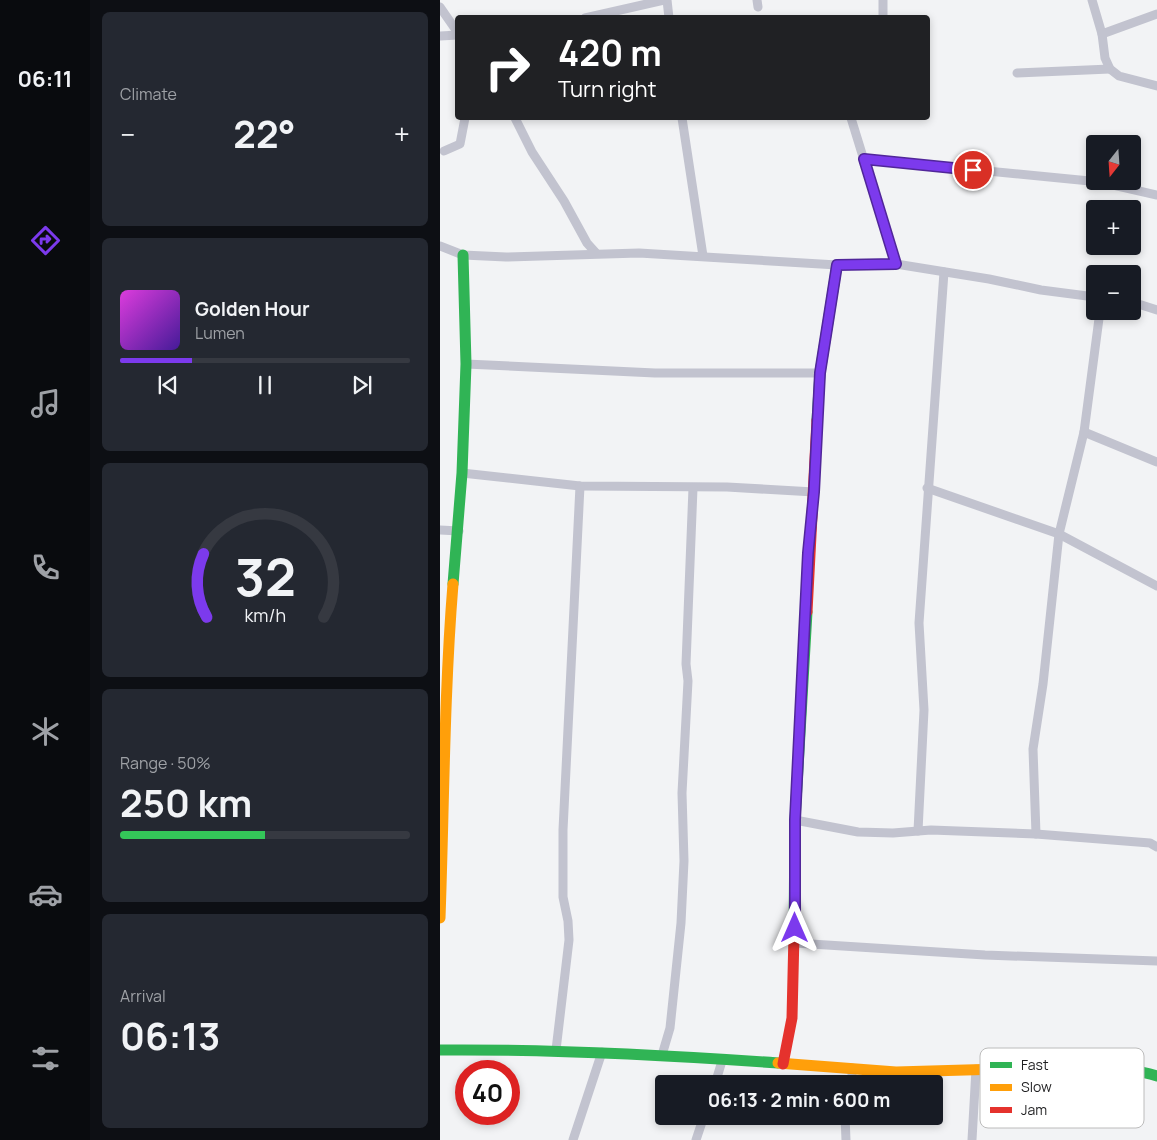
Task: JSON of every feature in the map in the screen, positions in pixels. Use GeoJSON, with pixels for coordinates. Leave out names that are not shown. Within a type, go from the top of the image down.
{"type":"FeatureCollection","features":[{"type":"Feature","properties":{"kind":"street"},"geometry":{"type":"LineString","coordinates":[[599,15],[665,0],[668,15]]}},
{"type":"Feature","properties":{"kind":"street"},"geometry":{"type":"LineString","coordinates":[[883,0],[883,15]]}},
{"type":"Feature","properties":{"kind":"street"},"geometry":{"type":"LineString","coordinates":[[1092,0],[1102,34],[1105,58],[1110,69],[1119,76],[1157,86]]}},
{"type":"Feature","properties":{"kind":"street"},"geometry":{"type":"LineString","coordinates":[[440,7],[455,30]]}},
{"type":"Feature","properties":{"kind":"street"},"geometry":{"type":"LineString","coordinates":[[1102,34],[1157,14]]}},
{"type":"Feature","properties":{"kind":"street"},"geometry":{"type":"LineString","coordinates":[[440,36],[455,34]]}},
{"type":"Feature","properties":{"kind":"street"},"geometry":{"type":"LineString","coordinates":[[1017,73],[1110,69]]}},
{"type":"Feature","properties":{"kind":"street"},"geometry":{"type":"LineString","coordinates":[[444,151],[460,144],[465,120]]}},
{"type":"Feature","properties":{"kind":"street"},"geometry":{"type":"LineString","coordinates":[[515,120],[532,152],[596,254]]}},
{"type":"Feature","properties":{"kind":"street"},"geometry":{"type":"LineString","coordinates":[[682,120],[703,256]]}},
{"type":"Feature","properties":{"kind":"street"},"geometry":{"type":"LineString","coordinates":[[852,120],[896,264]]}},
{"type":"Feature","properties":{"kind":"street"},"geometry":{"type":"LineString","coordinates":[[864,159],[1100,182],[1157,195]]}},
{"type":"Feature","properties":{"kind":"street"},"geometry":{"type":"LineString","coordinates":[[440,246],[463,255],[541,257],[596,254],[703,256],[837,265],[896,264],[989,278],[1041,290],[1086,296]]}},
{"type":"Feature","properties":{"kind":"street"},"geometry":{"type":"LineString","coordinates":[[440,918],[447,708],[446,671],[459,530],[466,364],[463,255]]}},
{"type":"Feature","properties":{"kind":"street"},"geometry":{"type":"LineString","coordinates":[[783,1064],[792,1018],[795,944],[795,820],[808,553],[814,492],[820,373],[837,265]]}},
{"type":"Feature","properties":{"kind":"street"},"geometry":{"type":"LineString","coordinates":[[918,831],[924,710],[919,622],[927,488],[944,272]]}},
{"type":"Feature","properties":{"kind":"street"},"geometry":{"type":"LineString","coordinates":[[1141,305],[1157,310]]}},
{"type":"Feature","properties":{"kind":"street"},"geometry":{"type":"LineString","coordinates":[[1036,834],[1033,749],[1043,684],[1059,534],[1084,432],[1099,320]]}},
{"type":"Feature","properties":{"kind":"street"},"geometry":{"type":"LineString","coordinates":[[466,364],[655,373],[820,373]]}},
{"type":"Feature","properties":{"kind":"street"},"geometry":{"type":"LineString","coordinates":[[1084,432],[1157,462]]}},
{"type":"Feature","properties":{"kind":"street"},"geometry":{"type":"LineString","coordinates":[[462,473],[580,486],[727,487],[814,492]]}},
{"type":"Feature","properties":{"kind":"street"},"geometry":{"type":"LineString","coordinates":[[556,1050],[568,940],[568,921],[563,897],[563,830],[580,486]]}},
{"type":"Feature","properties":{"kind":"street"},"geometry":{"type":"LineString","coordinates":[[662,1055],[670,1028],[681,923],[684,861],[682,793],[688,681],[686,664],[693,488]]}},
{"type":"Feature","properties":{"kind":"street"},"geometry":{"type":"LineString","coordinates":[[927,488],[1059,534],[1157,586]]}},
{"type":"Feature","properties":{"kind":"street"},"geometry":{"type":"LineString","coordinates":[[440,530],[459,530]]}},
{"type":"Feature","properties":{"kind":"street"},"geometry":{"type":"LineString","coordinates":[[795,820],[858,832],[918,831],[1036,834],[1150,843],[1157,847]]}},
{"type":"Feature","properties":{"kind":"street"},"geometry":{"type":"LineString","coordinates":[[795,944],[985,955],[1157,961]]}},
{"type":"Feature","properties":{"kind":"street"},"geometry":{"type":"LineString","coordinates":[[440,1050],[476,1048],[602,1052],[896,1072],[980,1069]]}},
{"type":"Feature","properties":{"kind":"street"},"geometry":{"type":"LineString","coordinates":[[572,1140],[602,1052]]}},
{"type":"Feature","properties":{"kind":"street"},"geometry":{"type":"LineString","coordinates":[[718,1075],[722,1061]]}},
{"type":"Feature","properties":{"kind":"street"},"geometry":{"type":"LineString","coordinates":[[852,1068],[852,1075]]}},
{"type":"Feature","properties":{"kind":"street"},"geometry":{"type":"LineString","coordinates":[[972,1140],[976,1069]]}},
{"type":"Feature","properties":{"kind":"street"},"geometry":{"type":"LineString","coordinates":[[1144,1072],[1157,1076]]}},
{"type":"Feature","properties":{"kind":"street"},"geometry":{"type":"LineString","coordinates":[[696,1140],[701,1125]]}},
{"type":"Feature","properties":{"kind":"street"},"geometry":{"type":"LineString","coordinates":[[845,1125],[846,1140]]}},
{"type":"Feature","properties":{"kind":"traffic: fast"},"geometry":{"type":"LineString","coordinates":[[453,584],[462,473],[466,364],[463,255]]}},
{"type":"Feature","properties":{"kind":"traffic: fast"},"geometry":{"type":"LineString","coordinates":[[817,420],[820,373],[837,265]]}},
{"type":"Feature","properties":{"kind":"traffic: fast"},"geometry":{"type":"LineString","coordinates":[[794,934],[795,820],[807,612]]}},
{"type":"Feature","properties":{"kind":"traffic: fast"},"geometry":{"type":"LineString","coordinates":[[440,1050],[525,1050],[609,1053],[778,1063]]}},
{"type":"Feature","properties":{"kind":"traffic: fast"},"geometry":{"type":"LineString","coordinates":[[1144,1073],[1157,1076]]}},
{"type":"Feature","properties":{"kind":"traffic: slow"},"geometry":{"type":"LineString","coordinates":[[440,918],[446,709],[453,584]]}},
{"type":"Feature","properties":{"kind":"traffic: slow"},"geometry":{"type":"LineString","coordinates":[[778,1063],[896,1072],[980,1070]]}},
{"type":"Feature","properties":{"kind":"traffic: jam"},"geometry":{"type":"LineString","coordinates":[[807,612],[817,420]]}},
{"type":"Feature","properties":{"kind":"traffic: jam"},"geometry":{"type":"LineString","coordinates":[[783,1064],[792,1018],[794,934]]}},
{"type":"Feature","properties":{"kind":"route"},"geometry":{"type":"LineString","coordinates":[[795,928],[795,820],[800,752],[808,553],[814,492],[820,373],[837,265],[863,263],[896,264],[864,159],[973,170]]}}]}
